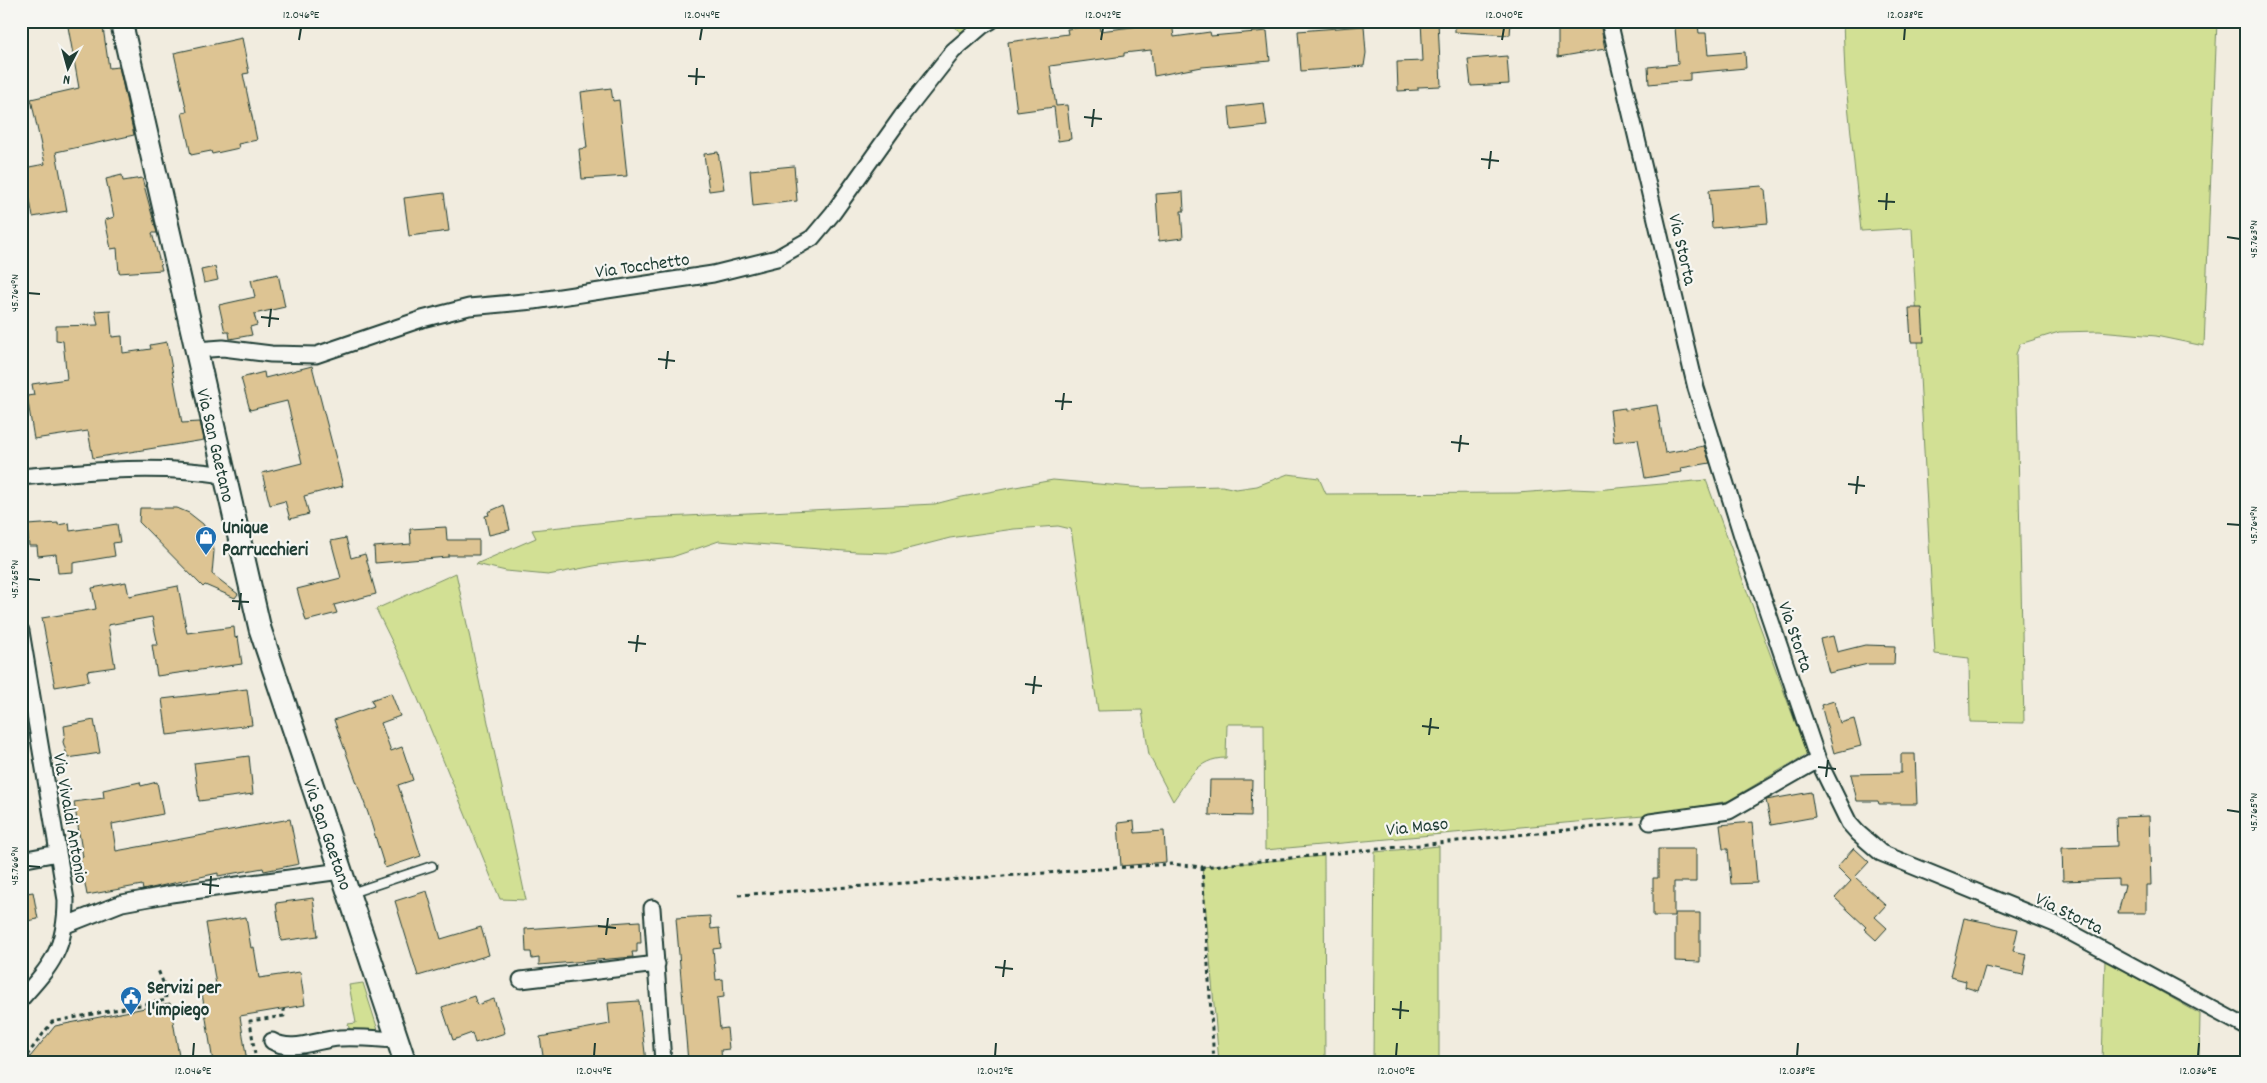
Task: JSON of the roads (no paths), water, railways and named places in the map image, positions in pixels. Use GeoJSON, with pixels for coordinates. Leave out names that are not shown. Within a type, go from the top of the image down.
{"type":"FeatureCollection","features":[{"type":"Feature","properties":{"kind":"street","name":"Via San Gaetano"},"geometry":{"type":"LineString","coordinates":[[121,21],[260,629],[405,1062]]}},
{"type":"Feature","properties":{"kind":"street","name":"Via Tocchetto"},"geometry":{"type":"LineString","coordinates":[[196,350],[223,348],[271,354],[316,355],[422,319],[468,307],[534,301],[713,274],[777,258],[812,238],[833,213],[902,116],[953,51],[982,26],[991,21]]}},
{"type":"Feature","properties":{"kind":"street","name":"Via Storta"},"geometry":{"type":"LineString","coordinates":[[1610,21],[1696,388],[1746,549],[1818,760],[1849,823],[1881,852],[2055,924],[2246,1028]]}},
{"type":"Feature","properties":{"kind":"street"},"geometry":{"type":"LineString","coordinates":[[21,477],[114,469],[167,469],[224,475]]}},
{"type":"Feature","properties":{"kind":"street","name":"Via Vivaldi Antonio"},"geometry":{"type":"LineString","coordinates":[[21,631],[27,709],[58,853],[66,900],[66,925],[51,965],[21,999]]}},
{"type":"Feature","properties":{"kind":"street"},"geometry":{"type":"LineString","coordinates":[[1650,822],[1729,811],[1818,760]]}},
{"type":"Feature","properties":{"kind":"street"},"geometry":{"type":"LineString","coordinates":[[21,860],[58,853]]}},
{"type":"Feature","properties":{"kind":"street"},"geometry":{"type":"LineString","coordinates":[[66,925],[122,903],[341,871]]}},
{"type":"Feature","properties":{"kind":"street"},"geometry":{"type":"LineString","coordinates":[[652,908],[663,1062]]}},
{"type":"Feature","properties":{"kind":"street"},"geometry":{"type":"LineString","coordinates":[[520,980],[657,964]]}},
{"type":"Feature","properties":{"kind":"street"},"geometry":{"type":"LineString","coordinates":[[272,1041],[279,1045],[290,1047],[338,1038],[398,1040]]}},
{"type":"Feature","properties":{"kind":"lane"},"geometry":{"type":"LineString","coordinates":[[349,894],[432,866]]}},
{"type":"Feature","properties":{"kind":"place","name":"Unique Parrucchieri"},"geometry":{"type":"Point","coordinates":[206,556]}},
{"type":"Feature","properties":{"kind":"place","name":"Servizi per l'impiego"},"geometry":{"type":"Point","coordinates":[131,1016]}}]}
